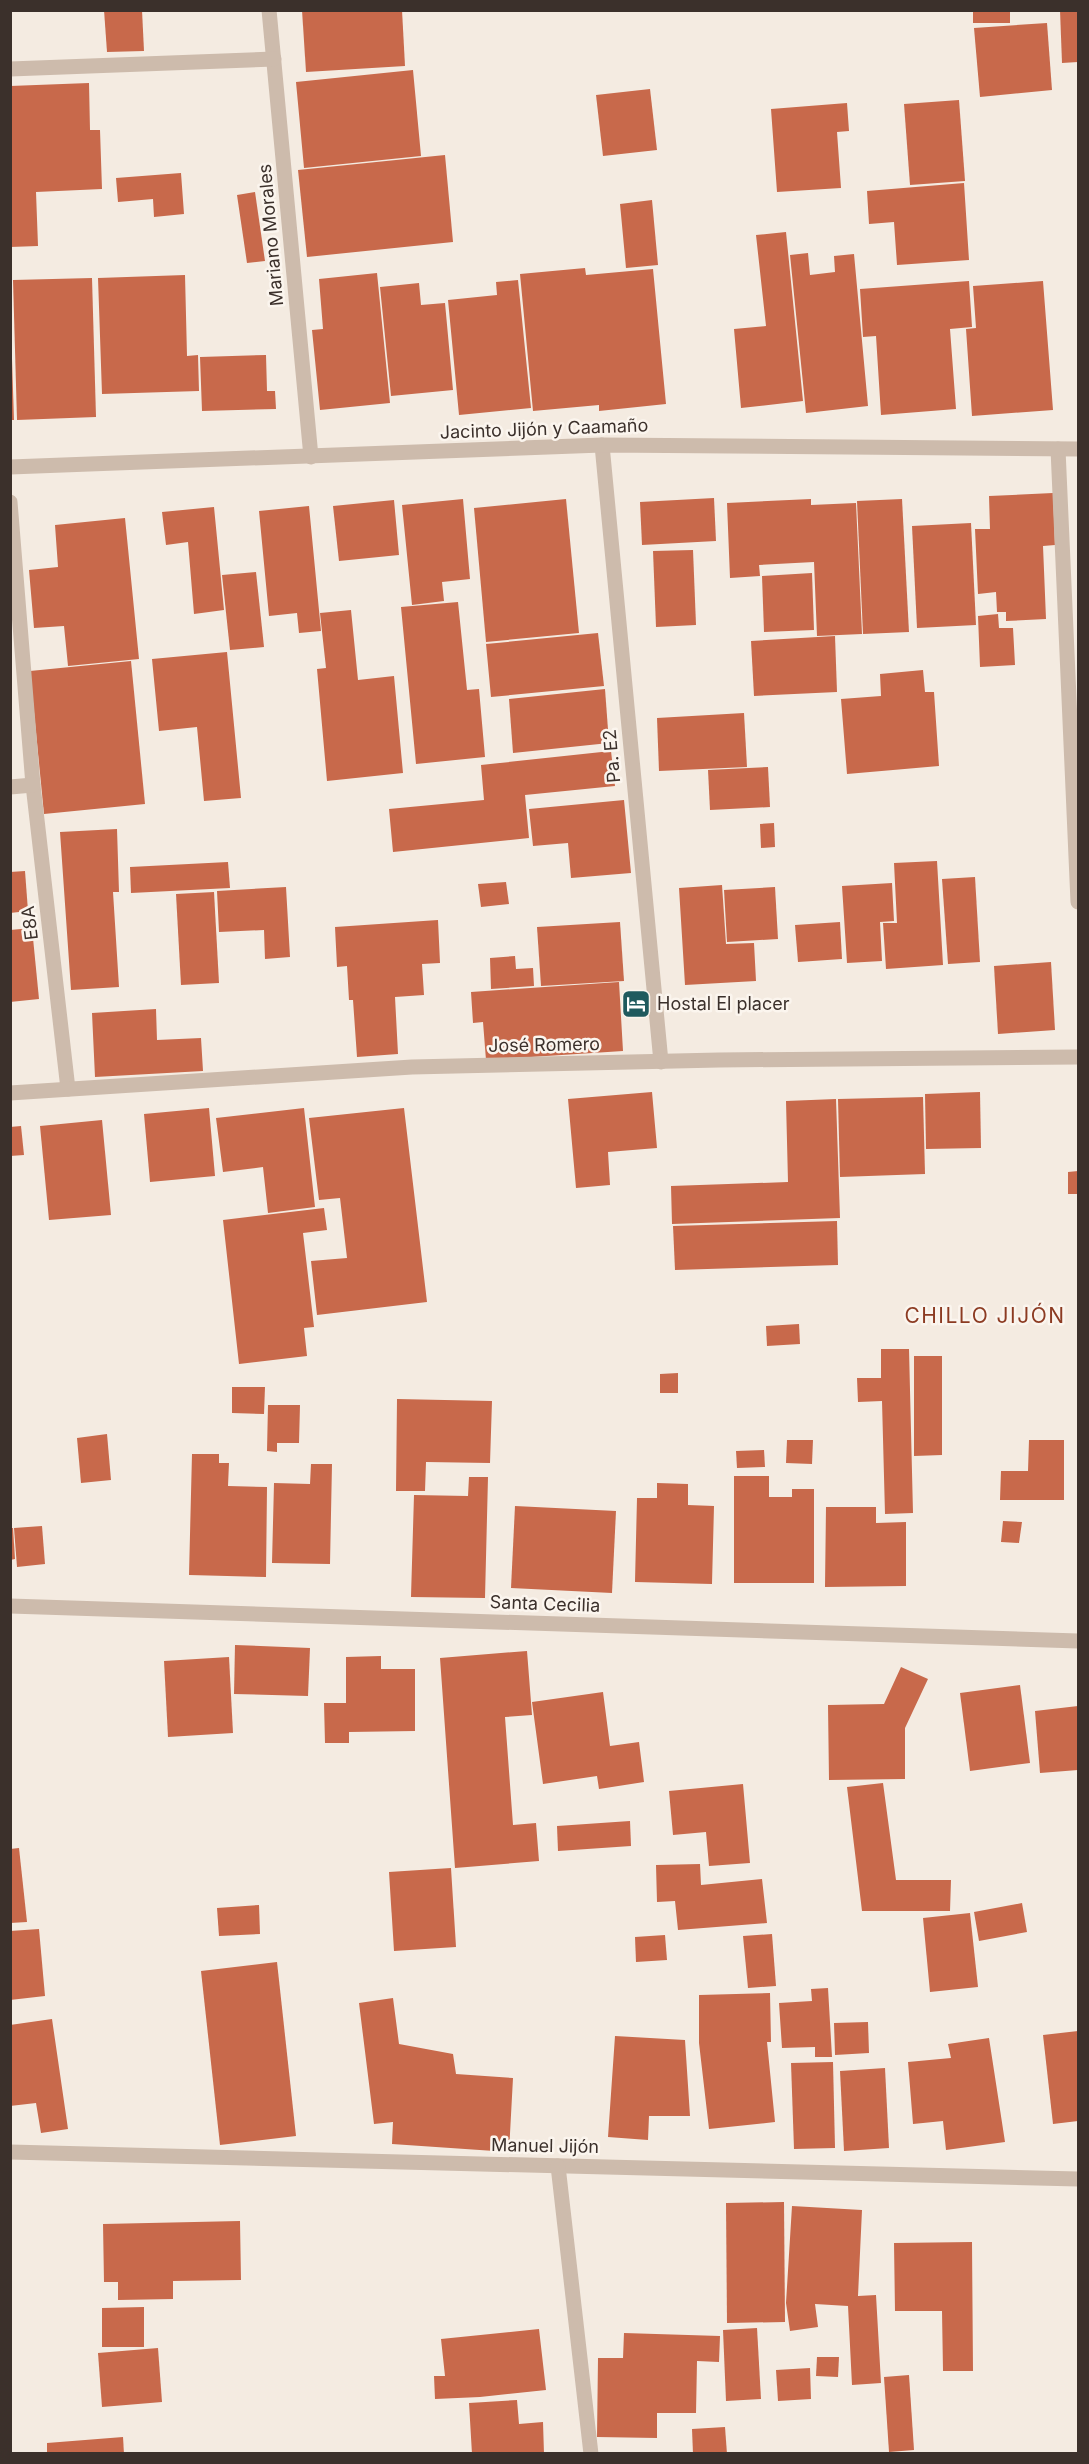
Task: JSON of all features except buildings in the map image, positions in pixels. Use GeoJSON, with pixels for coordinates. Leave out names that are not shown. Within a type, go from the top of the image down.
{"type":"FeatureCollection","features":[{"type":"Feature","properties":{"kind":"street","name":"Mariano Morales"},"geometry":{"type":"LineString","coordinates":[[270,10],[310,457]]}},
{"type":"Feature","properties":{"kind":"street"},"geometry":{"type":"LineString","coordinates":[[10,69],[274,59]]}},
{"type":"Feature","properties":{"kind":"street","name":"Jacinto Jijón y Caamaño"},"geometry":{"type":"LineString","coordinates":[[10,467],[602,445],[1078,449]]}},
{"type":"Feature","properties":{"kind":"street","name":"Pa. E2"},"geometry":{"type":"LineString","coordinates":[[602,445],[661,1062]]}},
{"type":"Feature","properties":{"kind":"street"},"geometry":{"type":"LineString","coordinates":[[1058,448],[1078,902]]}},
{"type":"Feature","properties":{"kind":"street","name":"E8A"},"geometry":{"type":"LineString","coordinates":[[10,502],[33,785],[68,1089]]}},
{"type":"Feature","properties":{"kind":"street"},"geometry":{"type":"LineString","coordinates":[[10,787],[33,785]]}},
{"type":"Feature","properties":{"kind":"street","name":"José Romero"},"geometry":{"type":"LineString","coordinates":[[10,1092],[412,1067],[719,1060],[1078,1057]]}},
{"type":"Feature","properties":{"kind":"street","name":"Santa Cecilia"},"geometry":{"type":"LineString","coordinates":[[10,1606],[1078,1641]]}},
{"type":"Feature","properties":{"kind":"street","name":"Manuel Jijón"},"geometry":{"type":"LineString","coordinates":[[10,2152],[1078,2179]]}},
{"type":"Feature","properties":{"kind":"street"},"geometry":{"type":"LineString","coordinates":[[558,2166],[591,2454]]}},
{"type":"Feature","properties":{"kind":"place","name":"Hostal El placer"},"geometry":{"type":"Point","coordinates":[636,1004]}},
{"type":"Feature","properties":{"kind":"district","name":"CHILLO JIJÓN"},"geometry":{"type":"Point","coordinates":[985,1316]}}]}
